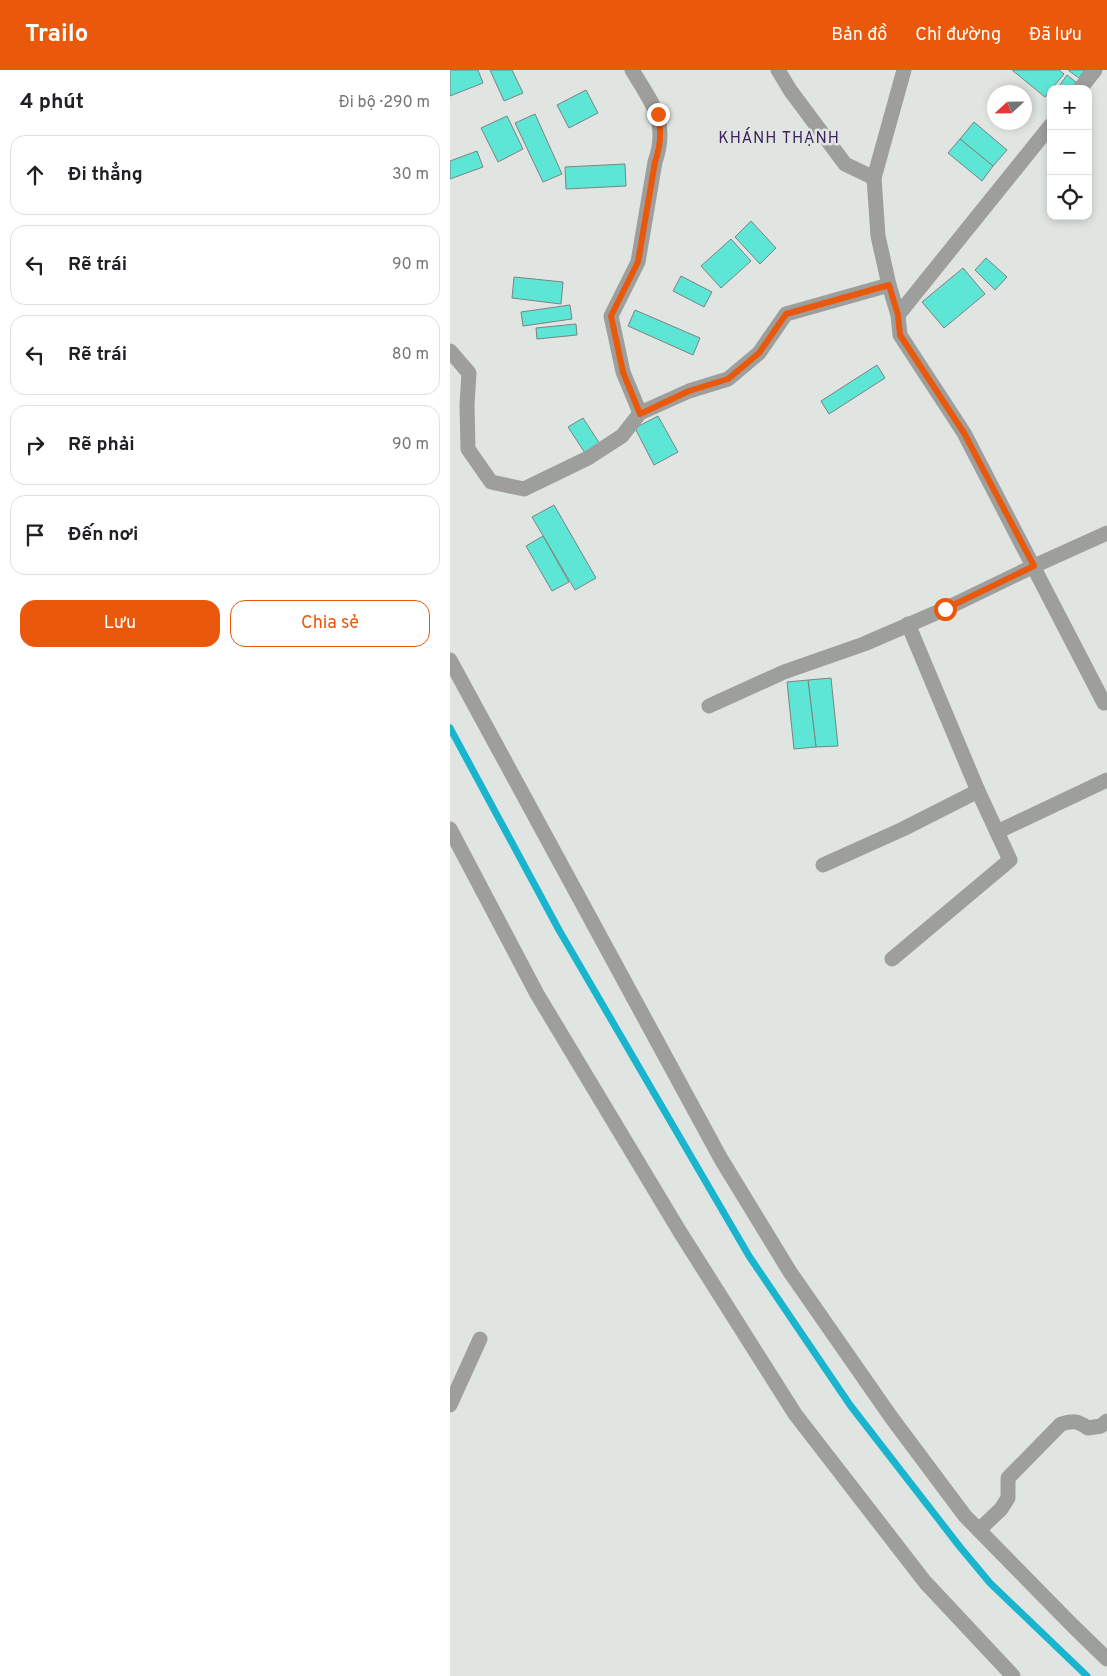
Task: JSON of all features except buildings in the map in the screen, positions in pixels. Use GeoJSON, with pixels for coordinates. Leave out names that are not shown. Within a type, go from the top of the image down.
{"type":"FeatureCollection","features":[{"type":"Feature","properties":{"kind":"street"},"geometry":{"type":"LineString","coordinates":[[632,70],[658,114],[661,128],[660,146],[655,162],[638,262],[611,316],[623,372],[640,414]]}},
{"type":"Feature","properties":{"kind":"street"},"geometry":{"type":"LineString","coordinates":[[778,70],[790,90],[845,164],[874,178]]}},
{"type":"Feature","properties":{"kind":"street"},"geometry":{"type":"LineString","coordinates":[[904,70],[874,178],[878,236],[898,315],[900,335],[964,433],[1104,703]]}},
{"type":"Feature","properties":{"kind":"street"},"geometry":{"type":"LineString","coordinates":[[1083,85],[1095,70]]}},
{"type":"Feature","properties":{"kind":"street"},"geometry":{"type":"LineString","coordinates":[[898,315],[1047,130]]}},
{"type":"Feature","properties":{"kind":"street"},"geometry":{"type":"LineString","coordinates":[[450,351],[469,373],[467,405],[468,449],[492,482],[524,489],[588,458],[622,436],[640,414],[689,391],[728,379],[759,353],[786,314],[889,285]]}},
{"type":"Feature","properties":{"kind":"street"},"geometry":{"type":"LineString","coordinates":[[710,706],[784,672],[864,644],[945,609],[1107,533]]}},
{"type":"Feature","properties":{"kind":"street"},"geometry":{"type":"LineString","coordinates":[[892,959],[1010,860],[978,791],[908,624]]}},
{"type":"Feature","properties":{"kind":"street"},"geometry":{"type":"LineString","coordinates":[[450,660],[711,1142],[771,1242],[891,1417],[965,1516],[1072,1626],[1107,1659]]}},
{"type":"Feature","properties":{"kind":"street"},"geometry":{"type":"LineString","coordinates":[[997,832],[1107,780]]}},
{"type":"Feature","properties":{"kind":"street"},"geometry":{"type":"LineString","coordinates":[[823,866],[903,829],[978,791]]}},
{"type":"Feature","properties":{"kind":"street"},"geometry":{"type":"LineString","coordinates":[[450,829],[537,994],[680,1232],[796,1414],[924,1582],[1013,1676]]}},
{"type":"Feature","properties":{"kind":"street"},"geometry":{"type":"LineString","coordinates":[[450,1406],[480,1339]]}},
{"type":"Feature","properties":{"kind":"street"},"geometry":{"type":"LineString","coordinates":[[979,1530],[1001,1509],[1008,1498],[1008,1478],[1061,1424],[1070,1420],[1079,1422],[1088,1428],[1100,1426],[1107,1421]]}},
{"type":"Feature","properties":{"kind":"waterway"},"geometry":{"type":"LineString","coordinates":[[450,728],[559,930],[749,1256],[850,1405],[960,1547],[990,1583],[1087,1676]]}},
{"type":"Feature","properties":{"kind":"district","name":"KHÁNH THẠNH"},"geometry":{"type":"Point","coordinates":[779,137]}},
{"type":"Feature","properties":{"kind":"route"},"geometry":{"type":"LineString","coordinates":[[658,114],[661,128],[660,146],[655,162],[638,262],[611,316],[623,372],[640,414],[689,391],[728,379],[759,353],[786,314],[889,285],[898,315],[900,335],[964,433],[1034,566],[945,609]]}}]}
